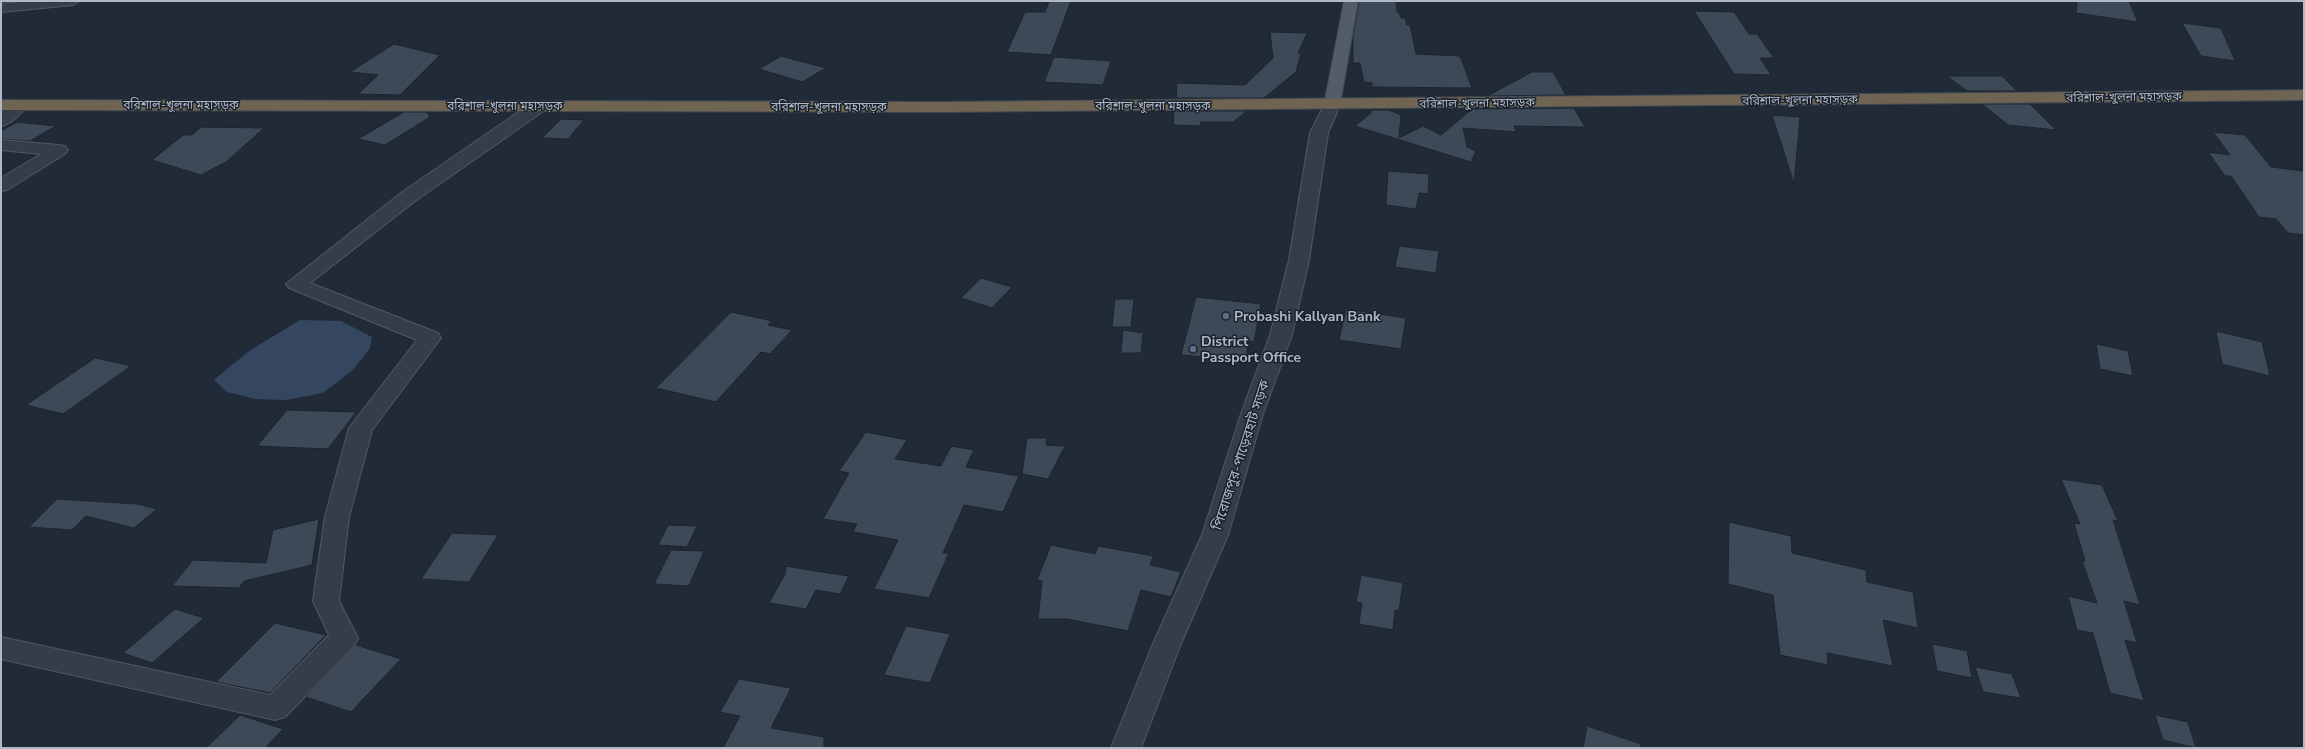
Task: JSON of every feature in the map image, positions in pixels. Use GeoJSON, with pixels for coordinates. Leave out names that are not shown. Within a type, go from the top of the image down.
{"type":"FeatureCollection","features":[{"type":"Feature","properties":{"kind":"highway","name":"বরিশাল-খুলনা মহাসড়ক"},"geometry":{"type":"LineString","coordinates":[[1,105],[1332,105],[2304,95]]}},
{"type":"Feature","properties":{"kind":"main road"},"geometry":{"type":"LineString","coordinates":[[1332,105],[1352,1]]}},
{"type":"Feature","properties":{"kind":"street"},"geometry":{"type":"LineString","coordinates":[[1,8],[73,1]]}},
{"type":"Feature","properties":{"kind":"street"},"geometry":{"type":"LineString","coordinates":[[1,122],[20,105]]}},
{"type":"Feature","properties":{"kind":"street","name":"পিরোজপুর-পাড়েরহাট সড়ক"},"geometry":{"type":"LineString","coordinates":[[1126,748],[1166,646],[1216,535],[1252,414],[1281,335],[1299,260],[1318,133],[1332,105]]}},
{"type":"Feature","properties":{"kind":"street"},"geometry":{"type":"LineString","coordinates":[[1,648],[222,695],[275,708],[344,638],[326,601],[337,517],[361,428],[430,338],[296,284],[408,197],[539,106]]}},
{"type":"Feature","properties":{"kind":"street"},"geometry":{"type":"LineString","coordinates":[[1,145],[59,150],[1,186]]}},
{"type":"Feature","properties":{"kind":"water"},"geometry":{"type":"Polygon","coordinates":[[[300,320],[341,321],[372,337],[370,348],[353,370],[323,393],[286,400],[255,399],[227,392],[214,380],[249,351],[300,320]]]}},
{"type":"Feature","properties":{"kind":"building"},"geometry":{"type":"Polygon","coordinates":[[[1049,1],[1071,1],[1051,55],[1007,52],[1025,12],[1045,12],[1049,1]]]}},
{"type":"Feature","properties":{"kind":"building"},"geometry":{"type":"Polygon","coordinates":[[[1359,1],[1396,1],[1397,12],[1399,12],[1401,18],[1405,18],[1407,25],[1410,25],[1416,54],[1460,56],[1472,88],[1372,87],[1372,83],[1364,82],[1360,63],[1353,63],[1353,36],[1359,1]]]}},
{"type":"Feature","properties":{"kind":"building"},"geometry":{"type":"Polygon","coordinates":[[[2077,1],[2129,1],[2138,22],[2076,13],[2077,1]]]}},
{"type":"Feature","properties":{"kind":"building"},"geometry":{"type":"Polygon","coordinates":[[[1694,11],[1734,12],[1749,34],[1757,34],[1774,58],[1760,58],[1771,75],[1734,74],[1694,11]]]}},
{"type":"Feature","properties":{"kind":"building"},"geometry":{"type":"Polygon","coordinates":[[[2182,23],[2221,28],[2235,61],[2201,56],[2182,23]]]}},
{"type":"Feature","properties":{"kind":"building"},"geometry":{"type":"Polygon","coordinates":[[[1270,32],[1307,33],[1298,53],[1301,53],[1296,72],[1264,98],[1176,98],[1177,83],[1245,85],[1273,58],[1270,32]]]}},
{"type":"Feature","properties":{"kind":"building"},"geometry":{"type":"Polygon","coordinates":[[[394,44],[440,55],[400,95],[358,94],[378,75],[350,72],[394,44]]]}},
{"type":"Feature","properties":{"kind":"building"},"geometry":{"type":"Polygon","coordinates":[[[781,56],[826,68],[802,82],[759,69],[781,56]]]}},
{"type":"Feature","properties":{"kind":"building"},"geometry":{"type":"Polygon","coordinates":[[[1054,57],[1111,61],[1103,85],[1044,82],[1054,57]]]}},
{"type":"Feature","properties":{"kind":"building"},"geometry":{"type":"Polygon","coordinates":[[[1532,72],[1553,72],[1566,95],[1487,96],[1532,72]]]}},
{"type":"Feature","properties":{"kind":"building"},"geometry":{"type":"Polygon","coordinates":[[[1947,76],[2002,76],[2017,91],[1967,91],[1947,76]]]}},
{"type":"Feature","properties":{"kind":"building"},"geometry":{"type":"Polygon","coordinates":[[[1982,104],[2030,104],[2056,130],[2008,125],[1982,104]]]}},
{"type":"Feature","properties":{"kind":"building"},"geometry":{"type":"Polygon","coordinates":[[[1574,108],[1585,127],[1514,126],[1516,132],[1463,128],[1467,147],[1476,151],[1471,162],[1355,126],[1371,113],[1371,110],[1389,110],[1401,115],[1399,138],[1423,126],[1441,135],[1472,109],[1574,108]]]}},
{"type":"Feature","properties":{"kind":"building"},"geometry":{"type":"Polygon","coordinates":[[[1174,111],[1247,111],[1233,122],[1201,122],[1200,126],[1173,125],[1174,111]]]}},
{"type":"Feature","properties":{"kind":"building"},"geometry":{"type":"Polygon","coordinates":[[[404,112],[427,112],[430,117],[385,145],[358,139],[404,112]]]}},
{"type":"Feature","properties":{"kind":"building"},"geometry":{"type":"Polygon","coordinates":[[[1772,115],[1800,117],[1794,184],[1772,115]]]}},
{"type":"Feature","properties":{"kind":"building"},"geometry":{"type":"Polygon","coordinates":[[[561,119],[584,120],[568,139],[542,138],[561,119]]]}},
{"type":"Feature","properties":{"kind":"building"},"geometry":{"type":"Polygon","coordinates":[[[17,122],[56,126],[30,141],[1,139],[1,131],[17,122]]]}},
{"type":"Feature","properties":{"kind":"building"},"geometry":{"type":"Polygon","coordinates":[[[201,127],[264,128],[226,162],[201,175],[152,160],[183,135],[192,135],[201,127]]]}},
{"type":"Feature","properties":{"kind":"building"},"geometry":{"type":"Polygon","coordinates":[[[2213,132],[2245,135],[2271,167],[2304,171],[2304,235],[2288,233],[2276,219],[2259,217],[2231,176],[2225,176],[2208,152],[2230,155],[2213,132]]]}},
{"type":"Feature","properties":{"kind":"building"},"geometry":{"type":"Polygon","coordinates":[[[1388,171],[1429,174],[1428,194],[1419,193],[1416,209],[1386,205],[1388,171]]]}},
{"type":"Feature","properties":{"kind":"building"},"geometry":{"type":"Polygon","coordinates":[[[1399,246],[1439,251],[1436,273],[1395,267],[1399,246]]]}},
{"type":"Feature","properties":{"kind":"building"},"geometry":{"type":"Polygon","coordinates":[[[981,278],[1012,287],[992,308],[961,298],[981,278]]]}},
{"type":"Feature","properties":{"kind":"building"},"geometry":{"type":"Polygon","coordinates":[[[1196,297],[1261,304],[1254,342],[1247,341],[1247,358],[1203,359],[1203,357],[1181,355],[1196,297]]]}},
{"type":"Feature","properties":{"kind":"building"},"geometry":{"type":"Polygon","coordinates":[[[1115,299],[1134,299],[1131,327],[1112,327],[1115,299]]]}},
{"type":"Feature","properties":{"kind":"building"},"geometry":{"type":"Polygon","coordinates":[[[1346,309],[1406,318],[1401,349],[1339,340],[1346,309]]]}},
{"type":"Feature","properties":{"kind":"building"},"geometry":{"type":"Polygon","coordinates":[[[731,312],[772,321],[768,325],[792,330],[770,354],[761,352],[716,402],[656,388],[731,312]]]}},
{"type":"Feature","properties":{"kind":"building"},"geometry":{"type":"Polygon","coordinates":[[[1123,330],[1143,333],[1141,353],[1121,353],[1123,330]]]}},
{"type":"Feature","properties":{"kind":"building"},"geometry":{"type":"Polygon","coordinates":[[[2216,331],[2262,342],[2270,376],[2222,364],[2216,331]]]}},
{"type":"Feature","properties":{"kind":"building"},"geometry":{"type":"Polygon","coordinates":[[[2096,344],[2128,351],[2133,376],[2100,369],[2096,344]]]}},
{"type":"Feature","properties":{"kind":"building"},"geometry":{"type":"Polygon","coordinates":[[[95,358],[131,366],[63,414],[26,405],[95,358]]]}},
{"type":"Feature","properties":{"kind":"building"},"geometry":{"type":"Polygon","coordinates":[[[287,410],[356,412],[328,449],[257,446],[287,410]]]}},
{"type":"Feature","properties":{"kind":"building"},"geometry":{"type":"Polygon","coordinates":[[[866,432],[907,440],[895,459],[941,466],[951,446],[974,450],[966,467],[1019,476],[1003,512],[964,505],[943,553],[949,553],[929,598],[874,589],[898,540],[853,532],[857,524],[823,519],[849,473],[839,471],[866,432]]]}},
{"type":"Feature","properties":{"kind":"building"},"geometry":{"type":"Polygon","coordinates":[[[1027,438],[1047,438],[1046,445],[1065,446],[1048,479],[1022,474],[1027,438]]]}},
{"type":"Feature","properties":{"kind":"building"},"geometry":{"type":"Polygon","coordinates":[[[2061,479],[2102,485],[2118,521],[2113,520],[2140,605],[2124,601],[2137,643],[2125,640],[2144,701],[2110,693],[2093,633],[2077,630],[2068,596],[2097,603],[2082,561],[2085,561],[2074,523],[2080,524],[2061,479]]]}},
{"type":"Feature","properties":{"kind":"building"},"geometry":{"type":"Polygon","coordinates":[[[57,499],[137,504],[157,509],[134,528],[86,516],[72,530],[29,527],[57,499]]]}},
{"type":"Feature","properties":{"kind":"building"},"geometry":{"type":"Polygon","coordinates":[[[319,519],[312,565],[244,581],[239,588],[172,586],[193,560],[266,563],[273,530],[319,519]]]}},
{"type":"Feature","properties":{"kind":"building"},"geometry":{"type":"Polygon","coordinates":[[[1729,522],[1791,536],[1792,553],[1866,570],[1867,582],[1913,592],[1918,628],[1883,620],[1893,666],[1827,653],[1828,665],[1780,655],[1773,595],[1728,584],[1729,522]]]}},
{"type":"Feature","properties":{"kind":"building"},"geometry":{"type":"Polygon","coordinates":[[[668,525],[697,526],[687,547],[658,545],[668,525]]]}},
{"type":"Feature","properties":{"kind":"building"},"geometry":{"type":"Polygon","coordinates":[[[452,533],[498,535],[469,582],[421,579],[452,533]]]}},
{"type":"Feature","properties":{"kind":"building"},"geometry":{"type":"Polygon","coordinates":[[[1051,545],[1095,554],[1098,546],[1153,556],[1150,565],[1181,572],[1171,597],[1141,590],[1128,631],[1067,619],[1038,619],[1042,581],[1037,580],[1051,545]]]}},
{"type":"Feature","properties":{"kind":"building"},"geometry":{"type":"Polygon","coordinates":[[[671,550],[704,551],[689,586],[654,584],[671,550]]]}},
{"type":"Feature","properties":{"kind":"building"},"geometry":{"type":"Polygon","coordinates":[[[786,566],[849,576],[840,594],[816,590],[806,609],[769,603],[785,574],[786,566]]]}},
{"type":"Feature","properties":{"kind":"building"},"geometry":{"type":"Polygon","coordinates":[[[1361,575],[1403,583],[1399,610],[1395,610],[1393,630],[1359,624],[1362,603],[1356,602],[1361,575]]]}},
{"type":"Feature","properties":{"kind":"building"},"geometry":{"type":"Polygon","coordinates":[[[175,609],[204,618],[152,663],[123,653],[175,609]]]}},
{"type":"Feature","properties":{"kind":"building"},"geometry":{"type":"Polygon","coordinates":[[[275,623],[326,635],[270,693],[216,682],[275,623]]]}},
{"type":"Feature","properties":{"kind":"building"},"geometry":{"type":"Polygon","coordinates":[[[906,626],[950,634],[930,683],[884,675],[906,626]]]}},
{"type":"Feature","properties":{"kind":"building"},"geometry":{"type":"Polygon","coordinates":[[[1932,644],[1967,651],[1972,678],[1937,671],[1932,644]]]}},
{"type":"Feature","properties":{"kind":"building"},"geometry":{"type":"Polygon","coordinates":[[[356,645],[401,659],[351,712],[306,697],[356,645]]]}},
{"type":"Feature","properties":{"kind":"building"},"geometry":{"type":"Polygon","coordinates":[[[1975,667],[2012,674],[2021,698],[1983,692],[1975,667]]]}},
{"type":"Feature","properties":{"kind":"building"},"geometry":{"type":"Polygon","coordinates":[[[739,679],[791,688],[771,728],[824,737],[824,748],[723,748],[740,716],[720,712],[739,679]]]}},
{"type":"Feature","properties":{"kind":"building"},"geometry":{"type":"Polygon","coordinates":[[[240,715],[283,729],[265,748],[206,748],[240,715]]]}},
{"type":"Feature","properties":{"kind":"building"},"geometry":{"type":"Polygon","coordinates":[[[2155,715],[2188,722],[2196,748],[2163,740],[2155,715]]]}},
{"type":"Feature","properties":{"kind":"building"},"geometry":{"type":"Polygon","coordinates":[[[1587,726],[1641,744],[1640,748],[1583,748],[1587,726]]]}},
{"type":"Feature","properties":{"kind":"place","name":"Probashi Kallyan Bank"},"geometry":{"type":"Point","coordinates":[1226,316]}},
{"type":"Feature","properties":{"kind":"place","name":"District Passport Office"},"geometry":{"type":"Point","coordinates":[1193,349]}}]}
